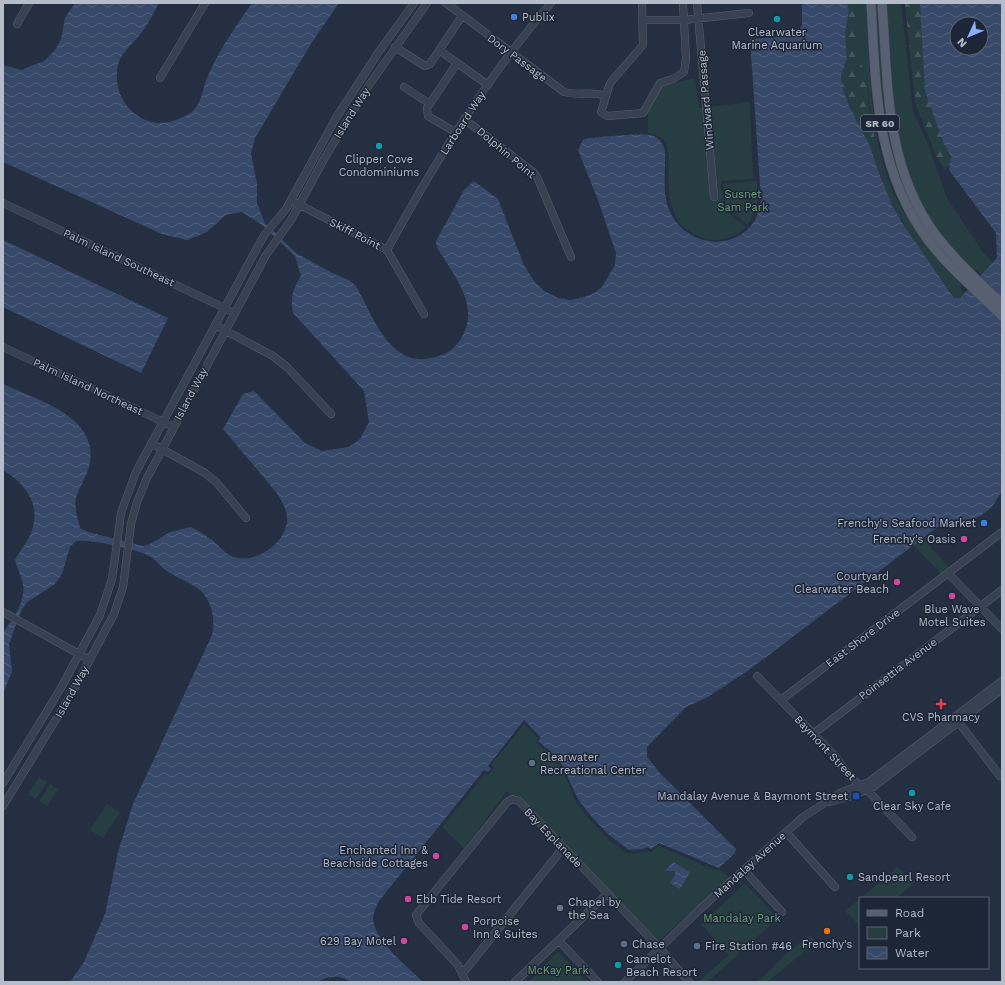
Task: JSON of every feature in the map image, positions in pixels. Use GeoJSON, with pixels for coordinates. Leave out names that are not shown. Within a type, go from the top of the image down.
{"type":"FeatureCollection","features":[{"type":"Feature","properties":{"kind":"main road","name":"SR 60"},"geometry":{"type":"LineString","coordinates":[[871,3],[880,123],[892,174],[907,207],[923,233],[944,258],[1002,304]]}},
{"type":"Feature","properties":{"kind":"main road","name":"SR 60"},"geometry":{"type":"LineString","coordinates":[[882,3],[891,126],[901,165],[917,203],[934,232],[971,280],[1002,316]]}},
{"type":"Feature","properties":{"kind":"street"},"geometry":{"type":"LineString","coordinates":[[17,24],[29,3]]}},
{"type":"Feature","properties":{"kind":"street"},"geometry":{"type":"LineString","coordinates":[[160,78],[205,3]]}},
{"type":"Feature","properties":{"kind":"street","name":"Island Way"},"geometry":{"type":"LineString","coordinates":[[3,783],[36,731],[80,654],[100,615],[112,579],[117,537],[126,496],[151,443],[265,234],[291,200],[318,150],[361,79],[414,3]]}},
{"type":"Feature","properties":{"kind":"street","name":"Island Way"},"geometry":{"type":"LineString","coordinates":[[3,806],[46,738],[90,660],[119,601],[124,580],[130,524],[136,502],[162,448],[274,242],[300,205],[324,159],[369,85],[427,3]]}},
{"type":"Feature","properties":{"kind":"street","name":"Dory Passage"},"geometry":{"type":"LineString","coordinates":[[446,3],[564,92],[584,95],[595,92],[606,96]]}},
{"type":"Feature","properties":{"kind":"street","name":"Larboard Way"},"geometry":{"type":"LineString","coordinates":[[387,250],[416,196],[455,132],[511,53],[551,3]]}},
{"type":"Feature","properties":{"kind":"street"},"geometry":{"type":"LineString","coordinates":[[642,3],[643,45],[610,83],[601,112],[607,116],[643,112],[660,83],[684,72],[686,59],[683,3]]}},
{"type":"Feature","properties":{"kind":"street","name":"Windward Passage"},"geometry":{"type":"LineString","coordinates":[[697,3],[714,197]]}},
{"type":"Feature","properties":{"kind":"street"},"geometry":{"type":"LineString","coordinates":[[643,20],[684,20],[749,13]]}},
{"type":"Feature","properties":{"kind":"street"},"geometry":{"type":"LineString","coordinates":[[395,47],[425,66],[430,64],[462,16]]}},
{"type":"Feature","properties":{"kind":"street"},"geometry":{"type":"LineString","coordinates":[[439,50],[488,84]]}},
{"type":"Feature","properties":{"kind":"street"},"geometry":{"type":"LineString","coordinates":[[455,132],[428,116],[426,112],[458,63]]}},
{"type":"Feature","properties":{"kind":"street"},"geometry":{"type":"LineString","coordinates":[[361,79],[369,85]]}},
{"type":"Feature","properties":{"kind":"street"},"geometry":{"type":"LineString","coordinates":[[404,87],[430,104]]}},
{"type":"Feature","properties":{"kind":"street","name":"Dolphin Point"},"geometry":{"type":"LineString","coordinates":[[464,119],[533,172],[537,177],[571,257]]}},
{"type":"Feature","properties":{"kind":"street","name":"Skiff Point"},"geometry":{"type":"LineString","coordinates":[[291,200],[387,250],[424,314]]}},
{"type":"Feature","properties":{"kind":"street","name":"Palm Island Southeast"},"geometry":{"type":"LineString","coordinates":[[3,203],[236,313]]}},
{"type":"Feature","properties":{"kind":"street"},"geometry":{"type":"LineString","coordinates":[[215,325],[273,356],[287,367],[331,414]]}},
{"type":"Feature","properties":{"kind":"street","name":"Palm Island Northeast"},"geometry":{"type":"LineString","coordinates":[[3,347],[174,427]]}},
{"type":"Feature","properties":{"kind":"street"},"geometry":{"type":"LineString","coordinates":[[151,443],[206,473],[217,483],[246,518]]}},
{"type":"Feature","properties":{"kind":"street","name":"East Shore Drive"},"geometry":{"type":"LineString","coordinates":[[781,700],[1002,532]]}},
{"type":"Feature","properties":{"kind":"street"},"geometry":{"type":"LineString","coordinates":[[948,573],[1002,629]]}},
{"type":"Feature","properties":{"kind":"street","name":"Poinsettia Avenue"},"geometry":{"type":"LineString","coordinates":[[813,734],[1002,590]]}},
{"type":"Feature","properties":{"kind":"street"},"geometry":{"type":"LineString","coordinates":[[3,612],[90,660]]}},
{"type":"Feature","properties":{"kind":"street","name":"Baymont Street"},"geometry":{"type":"LineString","coordinates":[[757,676],[813,734],[860,786],[868,790],[912,837]]}},
{"type":"Feature","properties":{"kind":"street","name":"Mandalay Avenue"},"geometry":{"type":"LineString","coordinates":[[625,982],[659,948],[813,809],[826,803],[868,790],[957,720],[1002,681]]}},
{"type":"Feature","properties":{"kind":"street","name":"Mandalay Avenue"},"geometry":{"type":"LineString","coordinates":[[826,803],[840,793],[860,786],[875,778],[1002,689]]}},
{"type":"Feature","properties":{"kind":"street"},"geometry":{"type":"LineString","coordinates":[[957,720],[1000,776]]}},
{"type":"Feature","properties":{"kind":"street","name":"Bay Esplanade"},"geometry":{"type":"LineString","coordinates":[[466,982],[463,973],[452,958],[419,924],[416,918],[418,912],[507,802],[512,799],[519,801],[659,948],[688,982]]}},
{"type":"Feature","properties":{"kind":"street"},"geometry":{"type":"LineString","coordinates":[[786,832],[836,887]]}},
{"type":"Feature","properties":{"kind":"street"},"geometry":{"type":"LineString","coordinates":[[463,973],[564,848]]}},
{"type":"Feature","properties":{"kind":"street"},"geometry":{"type":"LineString","coordinates":[[744,870],[782,912]]}},
{"type":"Feature","properties":{"kind":"street"},"geometry":{"type":"LineString","coordinates":[[515,982],[607,894]]}},
{"type":"Feature","properties":{"kind":"street"},"geometry":{"type":"LineString","coordinates":[[558,940],[598,982]]}},
{"type":"Feature","properties":{"kind":"green space"},"geometry":{"type":"Polygon","coordinates":[[[847,3],[856,3],[859,26],[856,51],[866,75],[869,109],[875,140],[870,146],[849,106],[842,87],[841,75],[847,59],[845,33],[849,10],[847,3]]]}},
{"type":"Feature","properties":{"kind":"green space"},"geometry":{"type":"Polygon","coordinates":[[[856,3],[866,3],[874,116],[878,144],[886,171],[896,197],[910,221],[963,283],[960,288],[965,293],[960,298],[955,298],[914,242],[893,206],[880,176],[870,146],[875,140],[866,75],[856,51],[859,26],[856,3]]]}},
{"type":"Feature","properties":{"kind":"green space"},"geometry":{"type":"Polygon","coordinates":[[[873,3],[879,3],[886,118],[896,163],[908,193],[945,252],[943,253],[907,200],[884,136],[873,3]]]}},
{"type":"Feature","properties":{"kind":"green space"},"geometry":{"type":"Polygon","coordinates":[[[885,3],[901,3],[913,112],[926,139],[947,198],[982,251],[993,263],[982,275],[977,270],[973,272],[935,228],[920,204],[908,178],[900,150],[891,91],[885,3]]]}},
{"type":"Feature","properties":{"kind":"green space"},"geometry":{"type":"Polygon","coordinates":[[[905,3],[920,3],[925,62],[924,81],[944,144],[951,156],[950,164],[945,170],[937,158],[915,102],[905,3]]]}},
{"type":"Feature","properties":{"kind":"green space"},"geometry":{"type":"Polygon","coordinates":[[[695,78],[699,108],[703,108],[711,201],[717,199],[709,107],[750,102],[753,179],[722,181],[720,185],[724,196],[722,208],[746,227],[733,236],[717,240],[707,239],[694,234],[678,221],[671,202],[669,191],[668,155],[666,143],[661,137],[648,133],[648,110],[662,86],[695,78]]]}},
{"type":"Feature","properties":{"kind":"green space","name":"Susnet Sam Park"},"geometry":{"type":"Polygon","coordinates":[[[757,181],[757,206],[748,225],[724,205],[727,195],[722,184],[757,181]]]}},
{"type":"Feature","properties":{"kind":"green space"},"geometry":{"type":"Polygon","coordinates":[[[922,538],[949,567],[941,573],[913,545],[922,538]]]}},
{"type":"Feature","properties":{"kind":"green space"},"geometry":{"type":"Polygon","coordinates":[[[524,724],[538,738],[536,743],[550,754],[560,765],[574,798],[584,812],[614,844],[631,854],[645,851],[651,852],[659,846],[712,869],[720,870],[730,878],[659,941],[520,798],[512,796],[507,791],[464,848],[442,827],[485,774],[488,775],[494,768],[491,765],[524,724]]]}},
{"type":"Feature","properties":{"kind":"green space"},"geometry":{"type":"Polygon","coordinates":[[[39,777],[47,782],[36,799],[28,794],[39,777]]]}},
{"type":"Feature","properties":{"kind":"green space"},"geometry":{"type":"Polygon","coordinates":[[[50,784],[58,789],[47,806],[39,801],[50,784]]]}},
{"type":"Feature","properties":{"kind":"green space"},"geometry":{"type":"Polygon","coordinates":[[[107,804],[120,812],[103,838],[90,830],[107,804]]]}},
{"type":"Feature","properties":{"kind":"green space"},"geometry":{"type":"Polygon","coordinates":[[[897,867],[915,882],[898,897],[862,897],[897,867]]]}},
{"type":"Feature","properties":{"kind":"green space","name":"Mandalay Park"},"geometry":{"type":"Polygon","coordinates":[[[744,884],[748,886],[778,918],[708,982],[701,982],[699,981],[729,955],[701,924],[744,884]]]}},
{"type":"Feature","properties":{"kind":"green space"},"geometry":{"type":"Polygon","coordinates":[[[859,900],[859,925],[845,911],[859,900]]]}},
{"type":"Feature","properties":{"kind":"green space"},"geometry":{"type":"Polygon","coordinates":[[[810,935],[816,942],[767,982],[757,982],[786,954],[810,935]]]}},
{"type":"Feature","properties":{"kind":"green space","name":"McKay Park"},"geometry":{"type":"Polygon","coordinates":[[[558,952],[587,982],[528,982],[558,952]]]}},
{"type":"Feature","properties":{"kind":"water"},"geometry":{"type":"Polygon","coordinates":[[[75,3],[159,3],[144,29],[124,52],[119,61],[117,84],[120,95],[133,112],[142,119],[164,123],[176,120],[192,112],[196,108],[212,66],[228,38],[252,3],[339,3],[312,42],[255,138],[251,153],[257,183],[257,204],[265,223],[296,253],[330,272],[349,280],[356,286],[374,321],[390,344],[400,353],[412,358],[425,359],[439,356],[451,350],[461,338],[466,328],[468,312],[463,291],[438,249],[436,241],[464,190],[474,181],[498,199],[524,265],[534,281],[544,291],[558,298],[571,300],[594,293],[602,287],[615,265],[616,253],[599,203],[578,150],[583,140],[589,138],[641,134],[656,137],[663,144],[665,151],[665,191],[668,207],[678,225],[688,233],[698,238],[710,241],[722,241],[734,238],[745,232],[755,220],[761,199],[750,39],[793,36],[802,26],[802,3],[847,3],[849,10],[845,33],[847,59],[841,75],[842,87],[849,106],[870,146],[892,205],[904,226],[954,298],[960,298],[997,258],[996,233],[949,170],[951,156],[944,144],[925,91],[920,3],[1002,3],[1002,491],[992,507],[979,517],[940,525],[749,670],[708,697],[686,707],[647,747],[647,757],[661,774],[736,849],[735,853],[719,868],[659,843],[651,849],[648,847],[629,850],[608,834],[591,816],[578,799],[559,759],[538,741],[541,738],[524,720],[488,766],[491,769],[488,772],[484,770],[379,901],[375,910],[373,919],[379,936],[393,953],[423,982],[351,982],[339,977],[330,977],[318,982],[70,982],[84,962],[105,914],[118,852],[133,804],[212,635],[213,615],[206,597],[199,589],[167,571],[151,557],[114,545],[76,541],[70,547],[62,574],[55,584],[26,603],[21,611],[9,644],[12,672],[3,693],[3,632],[18,610],[23,597],[23,584],[15,560],[31,534],[34,511],[29,495],[24,488],[11,475],[3,470],[3,384],[49,404],[64,413],[76,423],[86,435],[90,450],[89,467],[76,499],[76,512],[80,528],[88,532],[143,546],[150,544],[170,532],[191,527],[212,540],[231,556],[240,558],[250,558],[259,555],[276,544],[286,527],[287,518],[285,508],[276,492],[223,429],[243,394],[254,391],[305,443],[322,451],[349,447],[360,439],[369,422],[364,391],[293,313],[293,294],[301,276],[295,256],[262,225],[242,212],[226,215],[207,232],[187,240],[162,234],[3,162],[3,65],[21,70],[44,61],[55,50],[61,39],[65,18],[75,3]]]}},
{"type":"Feature","properties":{"kind":"water"},"geometry":{"type":"Polygon","coordinates":[[[3,240],[168,318],[141,373],[3,307],[3,240]]]}},
{"type":"Feature","properties":{"kind":"water"},"geometry":{"type":"Polygon","coordinates":[[[673,862],[690,872],[680,889],[670,883],[675,871],[665,871],[673,862]]]}},
{"type":"Feature","properties":{"kind":"place","name":"Publix"},"geometry":{"type":"Point","coordinates":[514,17]}},
{"type":"Feature","properties":{"kind":"place","name":"Clearwater Marine Aquarium"},"geometry":{"type":"Point","coordinates":[777,19]}},
{"type":"Feature","properties":{"kind":"place","name":"Clipper Cove Condominiums"},"geometry":{"type":"Point","coordinates":[379,146]}},
{"type":"Feature","properties":{"kind":"place","name":"Frenchy's Seafood Market"},"geometry":{"type":"Point","coordinates":[984,523]}},
{"type":"Feature","properties":{"kind":"place","name":"Frenchy's Oasis"},"geometry":{"type":"Point","coordinates":[964,539]}},
{"type":"Feature","properties":{"kind":"place","name":"Courtyard Clearwater Beach"},"geometry":{"type":"Point","coordinates":[897,582]}},
{"type":"Feature","properties":{"kind":"place","name":"Blue Wave Motel Suites"},"geometry":{"type":"Point","coordinates":[952,596]}},
{"type":"Feature","properties":{"kind":"place","name":"CVS Pharmacy"},"geometry":{"type":"Point","coordinates":[941,704]}},
{"type":"Feature","properties":{"kind":"place","name":"Clearwater Recreational Center"},"geometry":{"type":"Point","coordinates":[532,763]}},
{"type":"Feature","properties":{"kind":"place","name":"Clear Sky Cafe"},"geometry":{"type":"Point","coordinates":[912,793]}},
{"type":"Feature","properties":{"kind":"place","name":"Mandalay Avenue & Baymont Street"},"geometry":{"type":"Point","coordinates":[856,796]}},
{"type":"Feature","properties":{"kind":"place","name":"Enchanted Inn & Beachside Cottages"},"geometry":{"type":"Point","coordinates":[436,856]}},
{"type":"Feature","properties":{"kind":"place","name":"Sandpearl Resort"},"geometry":{"type":"Point","coordinates":[850,877]}},
{"type":"Feature","properties":{"kind":"place","name":"Ebb Tide Resort"},"geometry":{"type":"Point","coordinates":[408,899]}},
{"type":"Feature","properties":{"kind":"place","name":"Chapel by the Sea"},"geometry":{"type":"Point","coordinates":[560,908]}},
{"type":"Feature","properties":{"kind":"place","name":"Porpoise Inn & Suites"},"geometry":{"type":"Point","coordinates":[465,927]}},
{"type":"Feature","properties":{"kind":"place","name":"Frenchy's"},"geometry":{"type":"Point","coordinates":[827,931]}},
{"type":"Feature","properties":{"kind":"place","name":"629 Bay Motel"},"geometry":{"type":"Point","coordinates":[404,941]}},
{"type":"Feature","properties":{"kind":"place","name":"Chase"},"geometry":{"type":"Point","coordinates":[624,944]}},
{"type":"Feature","properties":{"kind":"place","name":"Fire Station #46"},"geometry":{"type":"Point","coordinates":[697,946]}},
{"type":"Feature","properties":{"kind":"place","name":"Camelot Beach Resort"},"geometry":{"type":"Point","coordinates":[618,965]}}]}
